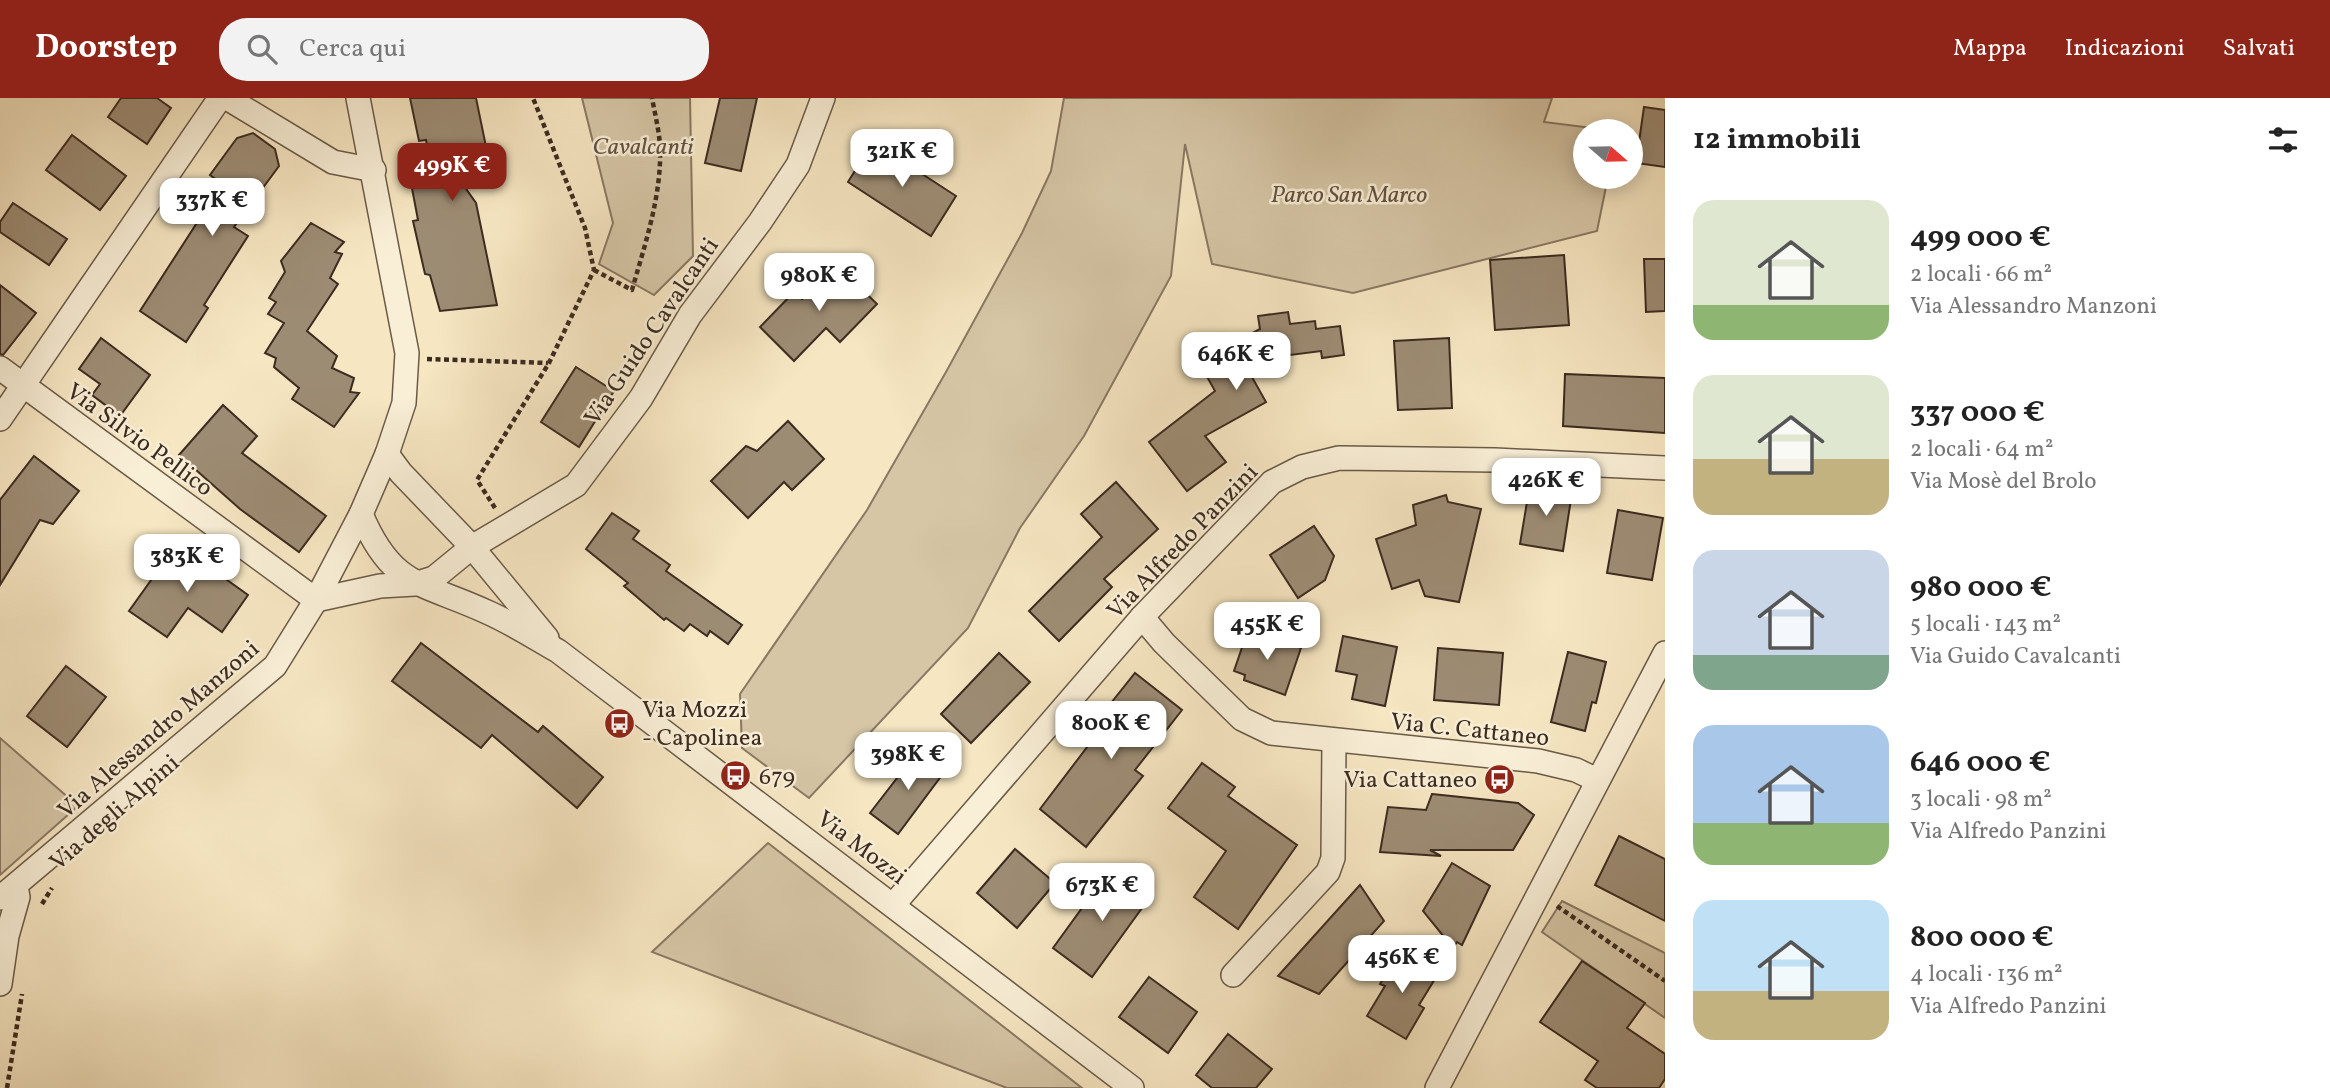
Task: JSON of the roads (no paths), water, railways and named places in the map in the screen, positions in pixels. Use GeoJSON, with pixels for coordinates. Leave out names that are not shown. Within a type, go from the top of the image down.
{"type":"FeatureCollection","features":[{"type":"Feature","properties":{"kind":"street"},"geometry":{"type":"LineString","coordinates":[[0,419],[220,98]]}},
{"type":"Feature","properties":{"kind":"street"},"geometry":{"type":"LineString","coordinates":[[227,98],[332,162],[374,170]]}},
{"type":"Feature","properties":{"kind":"street","name":"Via Alessandro Manzoni"},"geometry":{"type":"LineString","coordinates":[[8,892],[275,666],[317,600],[361,514],[387,454],[404,403],[407,353],[374,170],[358,98]]}},
{"type":"Feature","properties":{"kind":"street","name":"Via Guido Cavalcanti"},"geometry":{"type":"LineString","coordinates":[[472,548],[576,485],[641,398],[690,314],[760,222],[798,165],[823,98]]}},
{"type":"Feature","properties":{"kind":"street","name":"Via Silvio Pellico"},"geometry":{"type":"LineString","coordinates":[[0,368],[317,600]]}},
{"type":"Feature","properties":{"kind":"street","name":"Via Mozzi"},"geometry":{"type":"LineString","coordinates":[[387,454],[401,473],[472,548],[558,651]]}},
{"type":"Feature","properties":{"kind":"street","name":"Via Alfredo Panzini"},"geometry":{"type":"LineString","coordinates":[[894,904],[1142,617],[1272,482],[1302,467],[1339,458],[1380,457],[1665,468]]}},
{"type":"Feature","properties":{"kind":"street","name":"Via Mozzi"},"geometry":{"type":"LineString","coordinates":[[361,514],[373,543],[399,572],[415,584],[489,612],[558,651],[894,904],[1132,1088]]}},
{"type":"Feature","properties":{"kind":"street","name":"Via Mozzi"},"geometry":{"type":"LineString","coordinates":[[317,600],[380,586],[415,584],[434,578],[472,548]]}},
{"type":"Feature","properties":{"kind":"street","name":"Via C. Cattaneo"},"geometry":{"type":"LineString","coordinates":[[1142,617],[1164,643],[1242,719],[1271,733],[1538,761],[1567,767],[1597,780]]}},
{"type":"Feature","properties":{"kind":"street"},"geometry":{"type":"LineString","coordinates":[[1437,1088],[1665,653]]}},
{"type":"Feature","properties":{"kind":"street"},"geometry":{"type":"LineString","coordinates":[[1233,975],[1328,872],[1333,859],[1334,741]]}},
{"type":"Feature","properties":{"kind":"street"},"geometry":{"type":"LineString","coordinates":[[0,984],[7,936],[18,897],[8,892]]}},
{"type":"Feature","properties":{"kind":"place","name":"Via Mozzi - Capolinea"},"geometry":{"type":"Point","coordinates":[619,723]}},
{"type":"Feature","properties":{"kind":"place","name":"679"},"geometry":{"type":"Point","coordinates":[736,776]}},
{"type":"Feature","properties":{"kind":"place","name":"Via Cattaneo"},"geometry":{"type":"Point","coordinates":[1500,779]}},
{"type":"Feature","properties":{"kind":"park label","name":"Cavalcanti"},"geometry":{"type":"Point","coordinates":[643,146]}},
{"type":"Feature","properties":{"kind":"park label","name":"Parco San Marco"},"geometry":{"type":"Point","coordinates":[1349,194]}}]}
